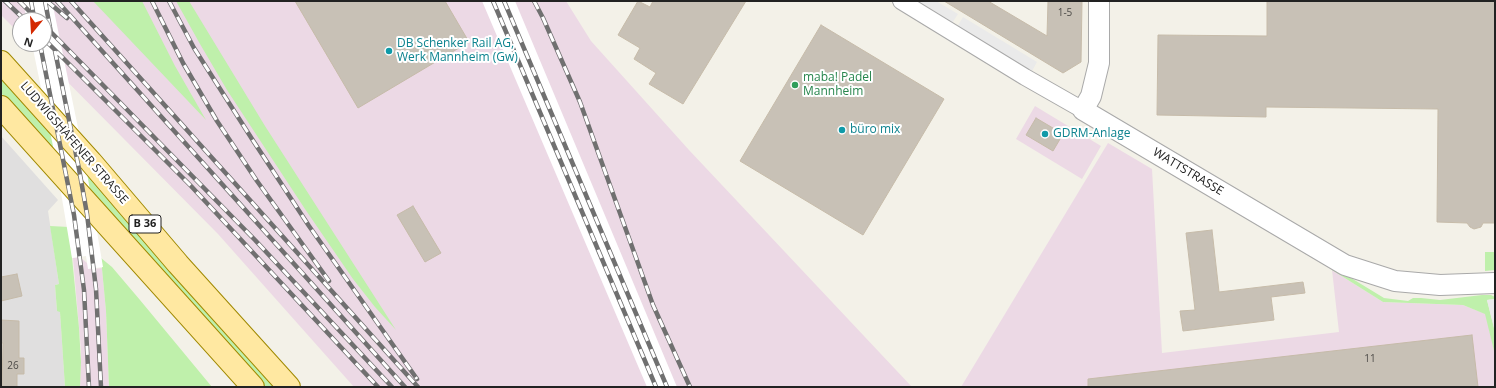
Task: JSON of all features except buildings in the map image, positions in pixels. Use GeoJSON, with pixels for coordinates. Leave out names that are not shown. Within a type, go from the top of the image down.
{"type":"FeatureCollection","features":[{"type":"Feature","properties":{"kind":"main road","name":"LUDWIGSHAFENER STRASSE"},"geometry":{"type":"LineString","coordinates":[[1,62],[86,156],[178,264],[289,387]]}},
{"type":"Feature","properties":{"kind":"main road","name":"B 36"},"geometry":{"type":"LineString","coordinates":[[1,107],[253,387]]}},
{"type":"Feature","properties":{"kind":"street","name":"WATTSTRASSE"},"geometry":{"type":"LineString","coordinates":[[901,1],[1345,265],[1395,281],[1440,285],[1495,283]]}},
{"type":"Feature","properties":{"kind":"street"},"geometry":{"type":"LineString","coordinates":[[1083,110],[1092,96],[1099,63],[1099,1]]}},
{"type":"Feature","properties":{"kind":"shaded area"},"geometry":{"type":"Polygon","coordinates":[[[1,1],[566,1],[591,41],[689,150],[912,387],[354,387],[218,234],[38,52],[52,52],[52,12],[12,12],[12,26],[1,15],[1,1]]]}},
{"type":"Feature","properties":{"kind":"shaded area"},"geometry":{"type":"Polygon","coordinates":[[[915,1],[936,1],[958,14],[952,23],[915,1]]]}},
{"type":"Feature","properties":{"kind":"shaded area"},"geometry":{"type":"Polygon","coordinates":[[[963,17],[1037,62],[1032,71],[957,27],[963,17]]]}},
{"type":"Feature","properties":{"kind":"shaded area"},"geometry":{"type":"Polygon","coordinates":[[[1035,106],[1101,146],[1082,179],[1016,139],[1035,106]]]}},
{"type":"Feature","properties":{"kind":"shaded area"},"geometry":{"type":"Polygon","coordinates":[[[1,136],[58,200],[48,211],[59,284],[55,285],[57,311],[60,311],[65,387],[1,387],[1,136]]]}},
{"type":"Feature","properties":{"kind":"shaded area"},"geometry":{"type":"Polygon","coordinates":[[[1108,143],[1152,169],[1162,353],[1339,332],[1332,270],[1383,302],[1463,305],[1486,314],[1495,355],[1495,387],[961,387],[1108,143]]]}},
{"type":"Feature","properties":{"kind":"shaded area"},"geometry":{"type":"Polygon","coordinates":[[[80,257],[94,269],[102,268],[106,311],[109,387],[80,387],[81,350],[73,258],[80,257]]]}},
{"type":"Feature","properties":{"kind":"shaded area"},"geometry":{"type":"Polygon","coordinates":[[[1495,299],[1495,332],[1487,300],[1495,299]]]}},
{"type":"Feature","properties":{"kind":"green space"},"geometry":{"type":"Polygon","coordinates":[[[93,1],[142,1],[175,66],[206,120],[93,1]]]}},
{"type":"Feature","properties":{"kind":"green space"},"geometry":{"type":"Polygon","coordinates":[[[176,1],[189,1],[265,126],[396,330],[375,307],[353,279],[305,209],[227,90],[176,1]]]}},
{"type":"Feature","properties":{"kind":"green space"},"geometry":{"type":"Polygon","coordinates":[[[1,76],[276,387],[262,387],[1,93],[1,76]]]}},
{"type":"Feature","properties":{"kind":"green space"},"geometry":{"type":"Polygon","coordinates":[[[50,226],[69,227],[79,328],[81,362],[80,387],[65,387],[60,312],[57,311],[55,285],[59,284],[50,226]]]}},
{"type":"Feature","properties":{"kind":"green space"},"geometry":{"type":"Polygon","coordinates":[[[1485,252],[1495,252],[1495,270],[1485,271],[1485,252]]]}},
{"type":"Feature","properties":{"kind":"green space"},"geometry":{"type":"Polygon","coordinates":[[[101,258],[112,267],[212,387],[109,387],[106,311],[101,258]]]}},
{"type":"Feature","properties":{"kind":"green space"},"geometry":{"type":"Polygon","coordinates":[[[1333,267],[1384,298],[1408,301],[1413,298],[1440,300],[1482,295],[1491,295],[1495,297],[1495,299],[1487,300],[1495,332],[1495,355],[1485,314],[1463,305],[1383,302],[1332,270],[1333,267]]]}},
{"type":"Feature","properties":{"kind":"pier"},"geometry":{"type":"Polygon","coordinates":[[[23,1],[52,1],[86,167],[103,267],[88,269],[86,256],[72,258],[54,151],[34,52],[52,52],[52,12],[25,12],[23,1]]]}},
{"type":"Feature","properties":{"kind":"pier"},"geometry":{"type":"Polygon","coordinates":[[[482,1],[515,1],[677,387],[647,387],[482,1]]]}},
{"type":"Feature","properties":{"kind":"railway"},"geometry":{"type":"LineString","coordinates":[[5,1],[17,12]]}},
{"type":"Feature","properties":{"kind":"railway"},"geometry":{"type":"LineString","coordinates":[[19,1],[30,12]]}},
{"type":"Feature","properties":{"kind":"railway"},"geometry":{"type":"LineString","coordinates":[[31,1],[33,12]]}},
{"type":"Feature","properties":{"kind":"railway"},"geometry":{"type":"LineString","coordinates":[[45,1],[47,12]]}},
{"type":"Feature","properties":{"kind":"railway"},"geometry":{"type":"LineString","coordinates":[[47,1],[67,18]]}},
{"type":"Feature","properties":{"kind":"railway"},"geometry":{"type":"LineString","coordinates":[[57,1],[405,387]]}},
{"type":"Feature","properties":{"kind":"railway"},"geometry":{"type":"LineString","coordinates":[[71,1],[418,387]]}},
{"type":"Feature","properties":{"kind":"railway"},"geometry":{"type":"LineString","coordinates":[[152,1],[183,63],[217,121],[257,181],[329,281]]}},
{"type":"Feature","properties":{"kind":"railway"},"geometry":{"type":"LineString","coordinates":[[169,1],[194,48],[309,226],[417,379]]}},
{"type":"Feature","properties":{"kind":"railway"},"geometry":{"type":"LineString","coordinates":[[493,1],[656,387]]}},
{"type":"Feature","properties":{"kind":"railway"},"geometry":{"type":"LineString","coordinates":[[504,1],[667,387]]}},
{"type":"Feature","properties":{"kind":"railway"},"geometry":{"type":"LineString","coordinates":[[534,1],[580,102],[653,305],[690,387]]}},
{"type":"Feature","properties":{"kind":"railway"},"geometry":{"type":"LineString","coordinates":[[52,33],[255,240],[392,387]]}},
{"type":"Feature","properties":{"kind":"railway"},"geometry":{"type":"LineString","coordinates":[[52,47],[191,186],[378,387]]}},
{"type":"Feature","properties":{"kind":"railway"},"geometry":{"type":"LineString","coordinates":[[55,51],[87,214],[96,289],[101,387]]}},
{"type":"Feature","properties":{"kind":"railway"},"geometry":{"type":"LineString","coordinates":[[42,52],[74,215],[84,290],[89,387]]}},
{"type":"Feature","properties":{"kind":"place","name":"DB Schenker Rail AG, Werk Mannheim (Gw)"},"geometry":{"type":"Point","coordinates":[389,51]}},
{"type":"Feature","properties":{"kind":"place","name":"maba! Padel Mannheim"},"geometry":{"type":"Point","coordinates":[795,85]}},
{"type":"Feature","properties":{"kind":"place","name":"büro mix"},"geometry":{"type":"Point","coordinates":[842,130]}},
{"type":"Feature","properties":{"kind":"place","name":"GDRM-Anlage"},"geometry":{"type":"Point","coordinates":[1045,134]}}]}
